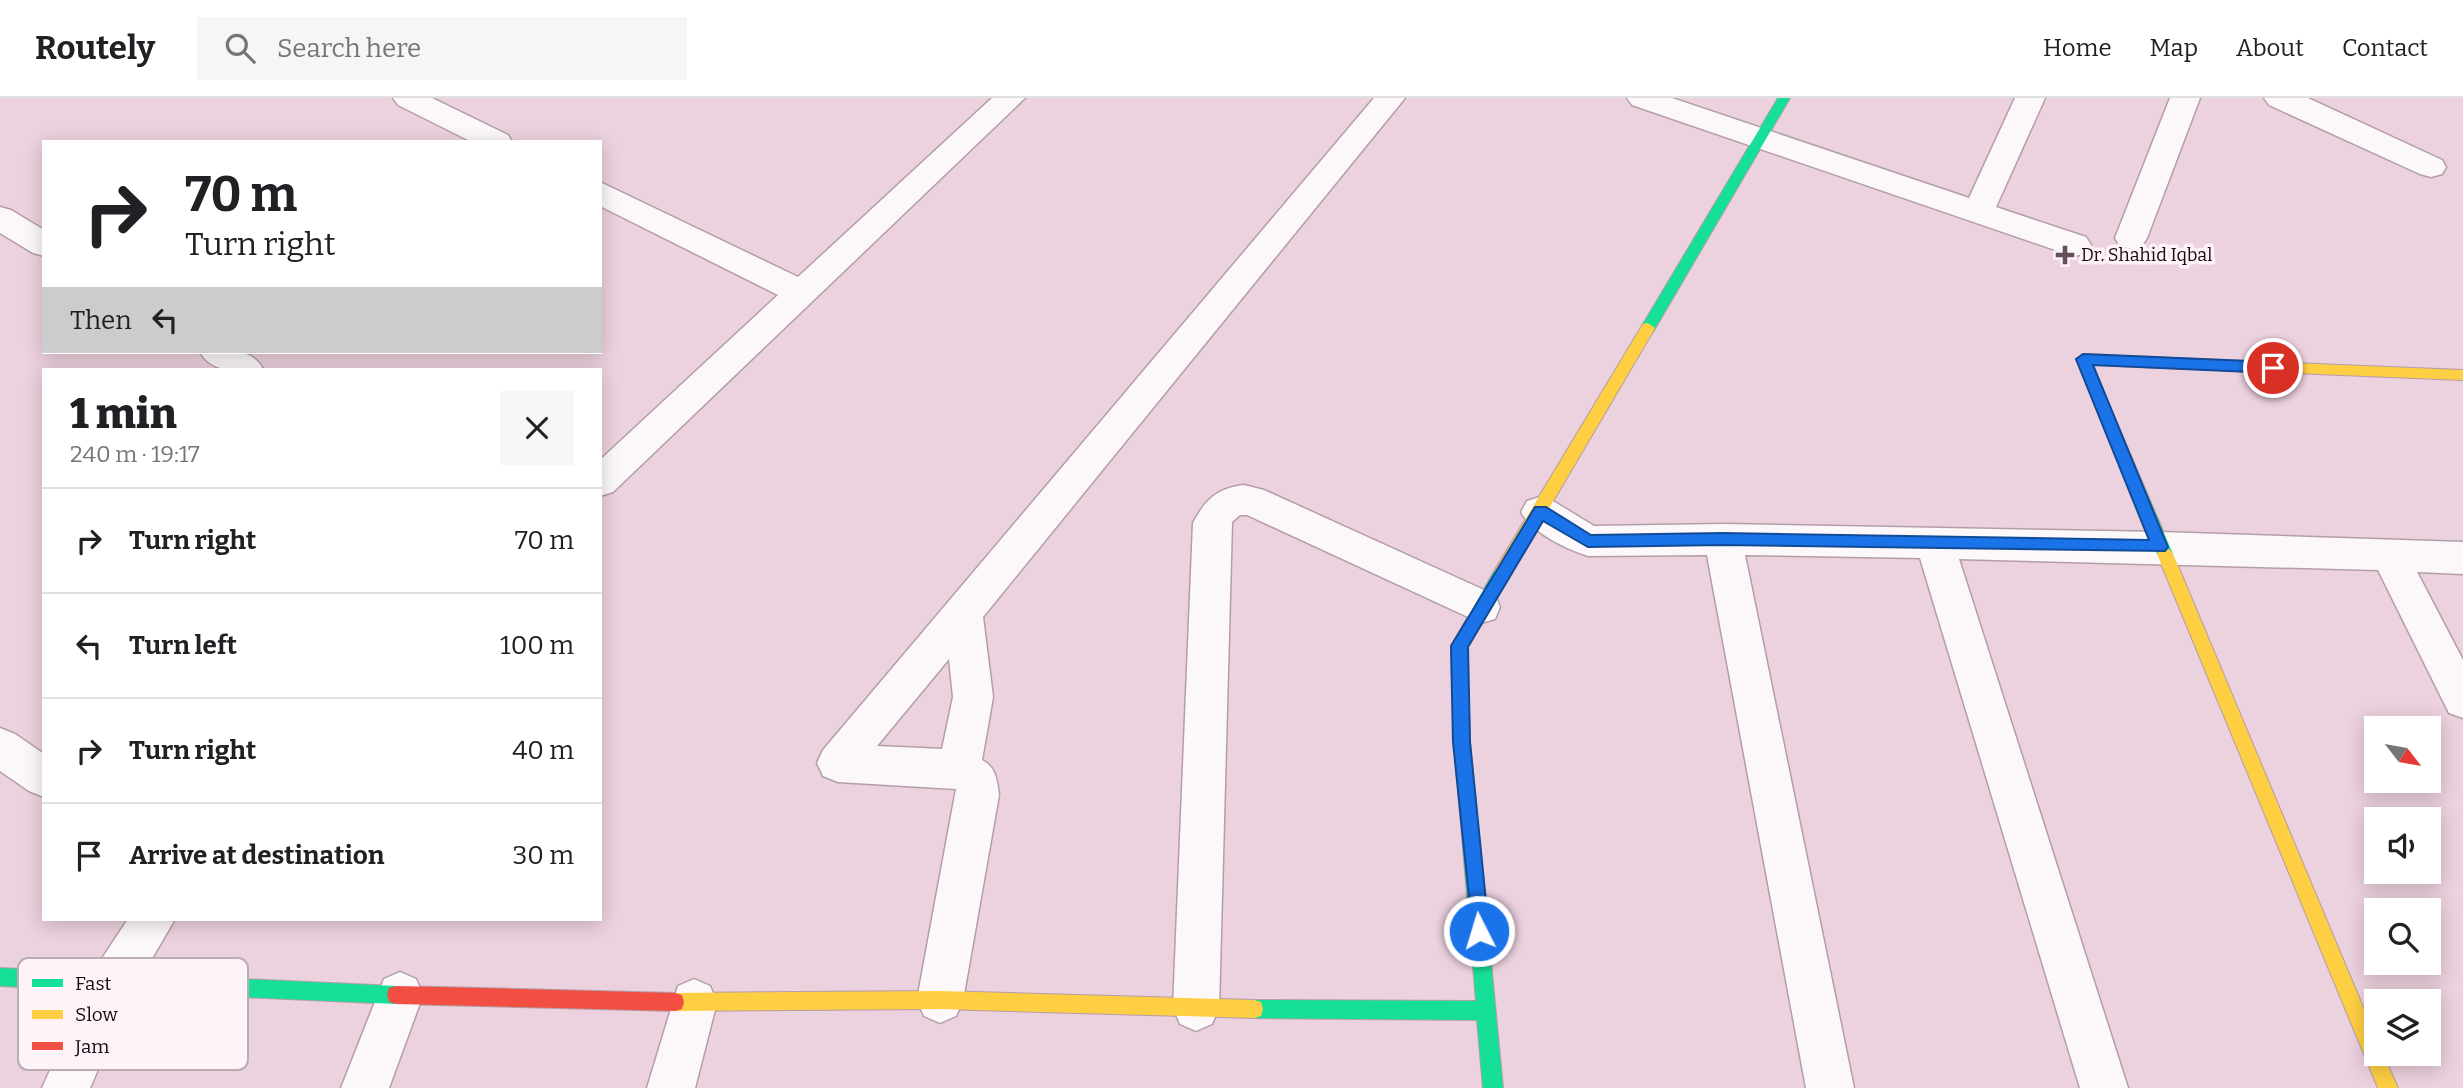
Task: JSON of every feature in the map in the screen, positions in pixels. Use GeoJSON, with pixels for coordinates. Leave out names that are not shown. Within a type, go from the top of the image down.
{"type":"FeatureCollection","features":[{"type":"Feature","properties":{"kind":"street"},"geometry":{"type":"LineString","coordinates":[[408,98],[493,140]]}},
{"type":"Feature","properties":{"kind":"street"},"geometry":{"type":"LineString","coordinates":[[602,480],[1010,98]]}},
{"type":"Feature","properties":{"kind":"street"},"geometry":{"type":"LineString","coordinates":[[940,1000],[978,795],[975,778],[959,769],[838,764],[1390,98]]}},
{"type":"Feature","properties":{"kind":"street"},"geometry":{"type":"LineString","coordinates":[[1642,98],[2075,245]]}},
{"type":"Feature","properties":{"kind":"street"},"geometry":{"type":"LineString","coordinates":[[1493,1088],[1462,742],[1459,646],[1784,98]]}},
{"type":"Feature","properties":{"kind":"street"},"geometry":{"type":"LineString","coordinates":[[1978,212],[2030,98]]}},
{"type":"Feature","properties":{"kind":"street"},"geometry":{"type":"LineString","coordinates":[[2130,238],[2185,98]]}},
{"type":"Feature","properties":{"kind":"street"},"geometry":{"type":"LineString","coordinates":[[2279,98],[2431,167]]}},
{"type":"Feature","properties":{"kind":"street"},"geometry":{"type":"LineString","coordinates":[[602,194],[802,293]]}},
{"type":"Feature","properties":{"kind":"street"},"geometry":{"type":"LineString","coordinates":[[0,218],[42,243]]}},
{"type":"Feature","properties":{"kind":"street"},"geometry":{"type":"LineString","coordinates":[[220,354],[244,368]]}},
{"type":"Feature","properties":{"kind":"street"},"geometry":{"type":"LineString","coordinates":[[2388,1088],[2083,359],[2463,376]]}},
{"type":"Feature","properties":{"kind":"street"},"geometry":{"type":"LineString","coordinates":[[1196,1008],[1212,523],[1220,509],[1234,500],[1251,500],[1481,607]]}},
{"type":"Feature","properties":{"kind":"street"},"geometry":{"type":"LineString","coordinates":[[1540,512],[1588,541],[1723,539],[2160,547],[2463,558]]}},
{"type":"Feature","properties":{"kind":"street"},"geometry":{"type":"LineString","coordinates":[[1723,539],[1830,1088]]}},
{"type":"Feature","properties":{"kind":"street"},"geometry":{"type":"LineString","coordinates":[[1935,544],[2104,1088]]}},
{"type":"Feature","properties":{"kind":"street"},"geometry":{"type":"LineString","coordinates":[[2389,554],[2463,700]]}},
{"type":"Feature","properties":{"kind":"street"},"geometry":{"type":"LineString","coordinates":[[959,769],[973,697],[963,613]]}},
{"type":"Feature","properties":{"kind":"street"},"geometry":{"type":"LineString","coordinates":[[0,747],[42,777]]}},
{"type":"Feature","properties":{"kind":"street"},"geometry":{"type":"LineString","coordinates":[[128,958],[152,921]]}},
{"type":"Feature","properties":{"kind":"street"},"geometry":{"type":"LineString","coordinates":[[0,977],[18,978]]}},
{"type":"Feature","properties":{"kind":"street"},"geometry":{"type":"LineString","coordinates":[[248,988],[400,995],[694,1002],[940,1000],[1196,1008],[1487,1012]]}},
{"type":"Feature","properties":{"kind":"street"},"geometry":{"type":"LineString","coordinates":[[365,1088],[400,995]]}},
{"type":"Feature","properties":{"kind":"street"},"geometry":{"type":"LineString","coordinates":[[671,1088],[694,1002]]}},
{"type":"Feature","properties":{"kind":"street"},"geometry":{"type":"LineString","coordinates":[[66,1088],[74,1070]]}},
{"type":"Feature","properties":{"kind":"traffic: fast"},"geometry":{"type":"LineString","coordinates":[[1648,328],[1784,98]]}},
{"type":"Feature","properties":{"kind":"traffic: fast"},"geometry":{"type":"LineString","coordinates":[[2165,554],[2083,359],[2265,367]]}},
{"type":"Feature","properties":{"kind":"traffic: fast"},"geometry":{"type":"LineString","coordinates":[[1493,1088],[1462,742],[1459,646],[1502,573]]}},
{"type":"Feature","properties":{"kind":"traffic: fast"},"geometry":{"type":"LineString","coordinates":[[0,977],[18,978]]}},
{"type":"Feature","properties":{"kind":"traffic: fast"},"geometry":{"type":"LineString","coordinates":[[248,988],[396,995]]}},
{"type":"Feature","properties":{"kind":"traffic: fast"},"geometry":{"type":"LineString","coordinates":[[1254,1009],[1487,1011]]}},
{"type":"Feature","properties":{"kind":"traffic: slow"},"geometry":{"type":"LineString","coordinates":[[1502,573],[1648,328]]}},
{"type":"Feature","properties":{"kind":"traffic: slow"},"geometry":{"type":"LineString","coordinates":[[2265,367],[2463,375]]}},
{"type":"Feature","properties":{"kind":"traffic: slow"},"geometry":{"type":"LineString","coordinates":[[2165,554],[2388,1088]]}},
{"type":"Feature","properties":{"kind":"traffic: slow"},"geometry":{"type":"LineString","coordinates":[[675,1002],[940,1000],[1254,1009]]}},
{"type":"Feature","properties":{"kind":"traffic: jam"},"geometry":{"type":"LineString","coordinates":[[396,995],[675,1002]]}},
{"type":"Feature","properties":{"kind":"place","name":"Dr. Shahid Iqbal"},"geometry":{"type":"Point","coordinates":[2065,255]}},
{"type":"Feature","properties":{"kind":"route"},"geometry":{"type":"LineString","coordinates":[[1479,931],[1462,742],[1459,646],[1540,512],[1588,541],[1723,539],[2160,547],[2083,359],[2273,368]]}}]}
